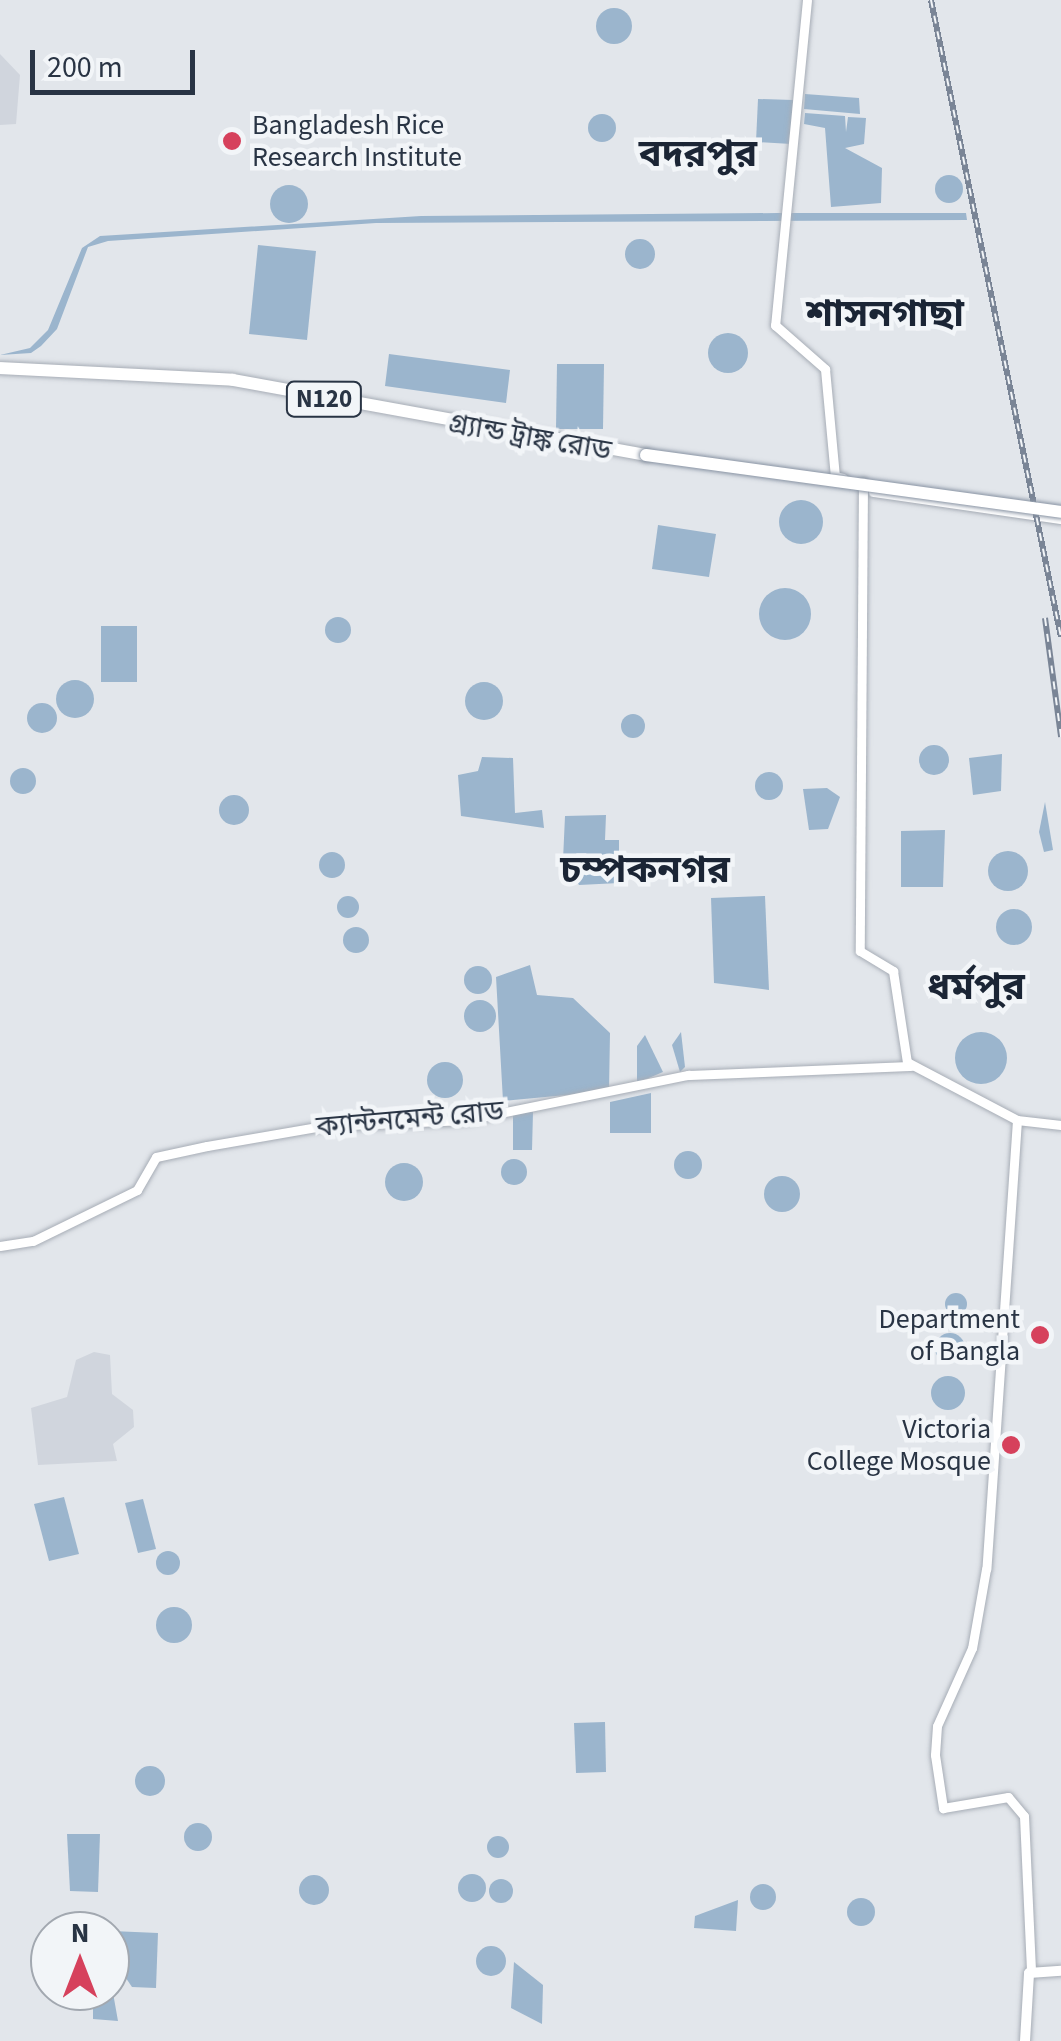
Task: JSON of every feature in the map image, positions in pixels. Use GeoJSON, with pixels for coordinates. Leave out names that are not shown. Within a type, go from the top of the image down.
{"type":"FeatureCollection","features":[{"type":"Feature","properties":{"kind":"highway","name":"গ্র্যান্ড ট্রাঙ্ক রোড"},"geometry":{"type":"LineString","coordinates":[[0,368],[233,380],[646,456],[1061,513]]}},
{"type":"Feature","properties":{"kind":"main road"},"geometry":{"type":"LineString","coordinates":[[807,0],[776,328],[827,375],[835,476]]}},
{"type":"Feature","properties":{"kind":"main road"},"geometry":{"type":"LineString","coordinates":[[609,450],[835,476],[1061,513]]}},
{"type":"Feature","properties":{"kind":"main road"},"geometry":{"type":"LineString","coordinates":[[609,450],[864,491],[1061,513]]}},
{"type":"Feature","properties":{"kind":"main road"},"geometry":{"type":"LineString","coordinates":[[835,476],[864,482],[858,945],[893,971],[900,1051],[914,1066],[1017,1120],[1061,1125]]}},
{"type":"Feature","properties":{"kind":"main road","name":"ক্যান্টনমেন্ট রোড"},"geometry":{"type":"LineString","coordinates":[[0,1246],[32,1241],[137,1190],[156,1156],[323,1126],[466,1120],[688,1074],[914,1066]]}},
{"type":"Feature","properties":{"kind":"main road"},"geometry":{"type":"LineString","coordinates":[[1017,1120],[986,1570],[972,1648],[937,1726],[935,1755],[943,1808],[1012,1798],[1032,1852],[1031,1971],[1024,2041]]}},
{"type":"Feature","properties":{"kind":"main road"},"geometry":{"type":"LineString","coordinates":[[1031,1971],[1061,1971]]}},
{"type":"Feature","properties":{"kind":"shaded area"},"geometry":{"type":"Polygon","coordinates":[[[0,54],[20,75],[16,124],[0,125],[0,54]]]}},
{"type":"Feature","properties":{"kind":"shaded area"},"geometry":{"type":"Polygon","coordinates":[[[94,1352],[110,1355],[112,1394],[133,1410],[134,1427],[113,1444],[117,1461],[38,1465],[31,1408],[67,1397],[76,1360],[94,1352]]]}},
{"type":"Feature","properties":{"kind":"water"},"geometry":{"type":"Polygon","coordinates":[[[614,8],[626,14],[632,26],[626,38],[614,44],[602,38],[596,26],[602,14],[614,8]]]}},
{"type":"Feature","properties":{"kind":"water"},"geometry":{"type":"Polygon","coordinates":[[[805,94],[859,98],[860,114],[804,109],[805,94]]]}},
{"type":"Feature","properties":{"kind":"water"},"geometry":{"type":"Polygon","coordinates":[[[758,99],[793,100],[791,144],[756,142],[758,99]]]}},
{"type":"Feature","properties":{"kind":"water"},"geometry":{"type":"Polygon","coordinates":[[[805,113],[845,116],[846,132],[848,117],[866,118],[864,144],[845,148],[882,168],[881,203],[831,207],[825,128],[804,124],[805,113]]]}},
{"type":"Feature","properties":{"kind":"water"},"geometry":{"type":"Polygon","coordinates":[[[602,114],[612,118],[616,128],[612,138],[602,142],[592,138],[588,128],[592,118],[602,114]]]}},
{"type":"Feature","properties":{"kind":"water"},"geometry":{"type":"Polygon","coordinates":[[[949,175],[959,179],[963,189],[959,199],[949,203],[939,199],[935,189],[939,179],[949,175]]]}},
{"type":"Feature","properties":{"kind":"water"},"geometry":{"type":"Polygon","coordinates":[[[289,185],[303,190],[308,204],[303,218],[289,223],[275,218],[270,204],[275,190],[289,185]]]}},
{"type":"Feature","properties":{"kind":"water"},"geometry":{"type":"Polygon","coordinates":[[[966,213],[967,220],[376,223],[108,241],[88,247],[57,329],[41,346],[31,353],[0,355],[30,348],[48,330],[82,248],[100,236],[421,216],[966,213]]]}},
{"type":"Feature","properties":{"kind":"water"},"geometry":{"type":"Polygon","coordinates":[[[640,239],[651,243],[655,254],[651,265],[640,269],[629,265],[625,254],[629,243],[640,239]]]}},
{"type":"Feature","properties":{"kind":"water"},"geometry":{"type":"Polygon","coordinates":[[[258,245],[316,251],[307,340],[249,334],[258,245]]]}},
{"type":"Feature","properties":{"kind":"water"},"geometry":{"type":"Polygon","coordinates":[[[728,333],[742,339],[748,353],[742,367],[728,373],[714,367],[708,353],[714,339],[728,333]]]}},
{"type":"Feature","properties":{"kind":"water"},"geometry":{"type":"Polygon","coordinates":[[[389,354],[510,370],[506,403],[385,386],[389,354]]]}},
{"type":"Feature","properties":{"kind":"water"},"geometry":{"type":"Polygon","coordinates":[[[557,364],[604,364],[603,429],[556,429],[557,364]]]}},
{"type":"Feature","properties":{"kind":"water"},"geometry":{"type":"Polygon","coordinates":[[[801,500],[817,506],[823,522],[817,538],[801,544],[785,538],[779,522],[785,506],[801,500]]]}},
{"type":"Feature","properties":{"kind":"water"},"geometry":{"type":"Polygon","coordinates":[[[658,525],[716,534],[709,577],[652,569],[658,525]]]}},
{"type":"Feature","properties":{"kind":"water"},"geometry":{"type":"Polygon","coordinates":[[[785,588],[803,596],[811,614],[803,632],[785,640],[767,632],[759,614],[767,596],[785,588]]]}},
{"type":"Feature","properties":{"kind":"water"},"geometry":{"type":"Polygon","coordinates":[[[338,617],[347,621],[351,630],[347,639],[338,643],[329,639],[325,630],[329,621],[338,617]]]}},
{"type":"Feature","properties":{"kind":"water"},"geometry":{"type":"Polygon","coordinates":[[[101,626],[137,626],[137,682],[101,682],[101,626]]]}},
{"type":"Feature","properties":{"kind":"water"},"geometry":{"type":"Polygon","coordinates":[[[75,680],[88,686],[94,699],[88,712],[75,718],[62,712],[56,699],[62,686],[75,680]]]}},
{"type":"Feature","properties":{"kind":"water"},"geometry":{"type":"Polygon","coordinates":[[[484,682],[498,687],[503,701],[498,715],[484,720],[470,715],[465,701],[470,687],[484,682]]]}},
{"type":"Feature","properties":{"kind":"water"},"geometry":{"type":"Polygon","coordinates":[[[42,703],[53,707],[57,718],[53,729],[42,733],[31,729],[27,718],[31,707],[42,703]]]}},
{"type":"Feature","properties":{"kind":"water"},"geometry":{"type":"Polygon","coordinates":[[[633,714],[645,726],[633,738],[621,726],[633,714]]]}},
{"type":"Feature","properties":{"kind":"water"},"geometry":{"type":"Polygon","coordinates":[[[934,745],[945,749],[949,760],[945,771],[934,775],[923,771],[919,760],[923,749],[934,745]]]}},
{"type":"Feature","properties":{"kind":"water"},"geometry":{"type":"Polygon","coordinates":[[[1002,754],[1001,791],[973,795],[969,758],[1002,754]]]}},
{"type":"Feature","properties":{"kind":"water"},"geometry":{"type":"Polygon","coordinates":[[[482,757],[513,758],[515,813],[542,810],[544,828],[461,816],[458,775],[478,771],[482,757]]]}},
{"type":"Feature","properties":{"kind":"water"},"geometry":{"type":"Polygon","coordinates":[[[23,768],[32,772],[36,781],[32,790],[23,794],[14,790],[10,781],[14,772],[23,768]]]}},
{"type":"Feature","properties":{"kind":"water"},"geometry":{"type":"Polygon","coordinates":[[[769,772],[779,776],[783,786],[779,796],[769,800],[759,796],[755,786],[759,776],[769,772]]]}},
{"type":"Feature","properties":{"kind":"water"},"geometry":{"type":"Polygon","coordinates":[[[827,788],[840,797],[828,829],[809,830],[803,789],[827,788]]]}},
{"type":"Feature","properties":{"kind":"water"},"geometry":{"type":"Polygon","coordinates":[[[234,795],[245,799],[249,810],[245,821],[234,825],[223,821],[219,810],[223,799],[234,795]]]}},
{"type":"Feature","properties":{"kind":"water"},"geometry":{"type":"Polygon","coordinates":[[[1045,802],[1053,850],[1044,852],[1039,832],[1045,802]]]}},
{"type":"Feature","properties":{"kind":"water"},"geometry":{"type":"Polygon","coordinates":[[[606,815],[605,840],[619,840],[619,883],[579,885],[563,860],[565,816],[606,815]]]}},
{"type":"Feature","properties":{"kind":"water"},"geometry":{"type":"Polygon","coordinates":[[[945,830],[943,887],[901,887],[901,831],[945,830]]]}},
{"type":"Feature","properties":{"kind":"water"},"geometry":{"type":"Polygon","coordinates":[[[1008,851],[1022,857],[1028,871],[1022,885],[1008,891],[994,885],[988,871],[994,857],[1008,851]]]}},
{"type":"Feature","properties":{"kind":"water"},"geometry":{"type":"Polygon","coordinates":[[[332,852],[341,856],[345,865],[341,874],[332,878],[323,874],[319,865],[323,856],[332,852]]]}},
{"type":"Feature","properties":{"kind":"water"},"geometry":{"type":"Polygon","coordinates":[[[348,896],[356,899],[356,915],[348,918],[340,915],[337,907],[340,899],[348,896]]]}},
{"type":"Feature","properties":{"kind":"water"},"geometry":{"type":"Polygon","coordinates":[[[765,896],[769,990],[714,983],[711,898],[765,896]]]}},
{"type":"Feature","properties":{"kind":"water"},"geometry":{"type":"Polygon","coordinates":[[[1014,909],[1027,914],[1032,927],[1027,940],[1014,945],[1001,940],[996,927],[1001,914],[1014,909]]]}},
{"type":"Feature","properties":{"kind":"water"},"geometry":{"type":"Polygon","coordinates":[[[356,927],[365,931],[369,940],[365,949],[356,953],[347,949],[343,940],[347,931],[356,927]]]}},
{"type":"Feature","properties":{"kind":"water"},"geometry":{"type":"Polygon","coordinates":[[[530,965],[537,995],[573,998],[610,1033],[609,1091],[503,1101],[496,977],[530,965]]]}},
{"type":"Feature","properties":{"kind":"water"},"geometry":{"type":"Polygon","coordinates":[[[478,966],[488,970],[492,980],[488,990],[478,994],[468,990],[464,980],[468,970],[478,966]]]}},
{"type":"Feature","properties":{"kind":"water"},"geometry":{"type":"Polygon","coordinates":[[[480,1000],[491,1005],[496,1016],[491,1027],[480,1032],[469,1027],[464,1016],[469,1005],[480,1000]]]}},
{"type":"Feature","properties":{"kind":"water"},"geometry":{"type":"Polygon","coordinates":[[[681,1032],[685,1067],[680,1072],[672,1045],[681,1032]]]}},
{"type":"Feature","properties":{"kind":"water"},"geometry":{"type":"Polygon","coordinates":[[[981,1032],[999,1040],[1007,1058],[999,1076],[981,1084],[963,1076],[955,1058],[963,1040],[981,1032]]]}},
{"type":"Feature","properties":{"kind":"water"},"geometry":{"type":"Polygon","coordinates":[[[645,1035],[663,1072],[637,1083],[637,1046],[645,1035]]]}},
{"type":"Feature","properties":{"kind":"water"},"geometry":{"type":"Polygon","coordinates":[[[445,1062],[458,1067],[463,1080],[458,1093],[445,1098],[432,1093],[427,1080],[432,1067],[445,1062]]]}},
{"type":"Feature","properties":{"kind":"water"},"geometry":{"type":"Polygon","coordinates":[[[651,1093],[651,1133],[610,1133],[610,1102],[651,1093]]]}},
{"type":"Feature","properties":{"kind":"water"},"geometry":{"type":"Polygon","coordinates":[[[513,1112],[533,1112],[532,1150],[513,1150],[513,1112]]]}},
{"type":"Feature","properties":{"kind":"water"},"geometry":{"type":"Polygon","coordinates":[[[688,1151],[698,1155],[702,1165],[698,1175],[688,1179],[678,1175],[674,1165],[678,1155],[688,1151]]]}},
{"type":"Feature","properties":{"kind":"water"},"geometry":{"type":"Polygon","coordinates":[[[514,1159],[523,1163],[527,1172],[523,1181],[514,1185],[505,1181],[501,1172],[505,1163],[514,1159]]]}},
{"type":"Feature","properties":{"kind":"water"},"geometry":{"type":"Polygon","coordinates":[[[404,1163],[417,1169],[423,1182],[417,1195],[404,1201],[391,1195],[385,1182],[391,1169],[404,1163]]]}},
{"type":"Feature","properties":{"kind":"water"},"geometry":{"type":"Polygon","coordinates":[[[782,1176],[795,1181],[800,1194],[795,1207],[782,1212],[769,1207],[764,1194],[769,1181],[782,1176]]]}},
{"type":"Feature","properties":{"kind":"water"},"geometry":{"type":"Polygon","coordinates":[[[956,1293],[964,1296],[964,1312],[956,1315],[948,1312],[945,1304],[948,1296],[956,1293]]]}},
{"type":"Feature","properties":{"kind":"water"},"geometry":{"type":"Polygon","coordinates":[[[950,1333],[961,1337],[965,1348],[961,1359],[950,1363],[939,1359],[935,1348],[939,1337],[950,1333]]]}},
{"type":"Feature","properties":{"kind":"water"},"geometry":{"type":"Polygon","coordinates":[[[948,1376],[960,1381],[965,1393],[960,1405],[948,1410],[936,1405],[931,1393],[936,1381],[948,1376]]]}},
{"type":"Feature","properties":{"kind":"water"},"geometry":{"type":"Polygon","coordinates":[[[64,1497],[79,1554],[49,1561],[34,1504],[64,1497]]]}},
{"type":"Feature","properties":{"kind":"water"},"geometry":{"type":"Polygon","coordinates":[[[143,1499],[156,1549],[138,1553],[125,1503],[143,1499]]]}},
{"type":"Feature","properties":{"kind":"water"},"geometry":{"type":"Polygon","coordinates":[[[168,1551],[177,1554],[177,1572],[168,1575],[159,1572],[156,1563],[159,1554],[168,1551]]]}},
{"type":"Feature","properties":{"kind":"water"},"geometry":{"type":"Polygon","coordinates":[[[174,1607],[186,1613],[192,1625],[186,1637],[174,1643],[162,1637],[156,1625],[162,1613],[174,1607]]]}},
{"type":"Feature","properties":{"kind":"water"},"geometry":{"type":"Polygon","coordinates":[[[605,1722],[606,1772],[576,1773],[574,1723],[605,1722]]]}},
{"type":"Feature","properties":{"kind":"water"},"geometry":{"type":"Polygon","coordinates":[[[150,1766],[164,1775],[165,1781],[156,1795],[150,1796],[136,1787],[135,1781],[144,1767],[150,1766]]]}},
{"type":"Feature","properties":{"kind":"water"},"geometry":{"type":"Polygon","coordinates":[[[198,1823],[208,1827],[212,1837],[208,1847],[198,1851],[188,1847],[184,1837],[188,1827],[198,1823]]]}},
{"type":"Feature","properties":{"kind":"water"},"geometry":{"type":"Polygon","coordinates":[[[67,1834],[100,1834],[98,1892],[70,1891],[67,1834]]]}},
{"type":"Feature","properties":{"kind":"water"},"geometry":{"type":"Polygon","coordinates":[[[498,1836],[506,1839],[506,1855],[498,1858],[490,1855],[487,1847],[490,1839],[498,1836]]]}},
{"type":"Feature","properties":{"kind":"water"},"geometry":{"type":"Polygon","coordinates":[[[472,1874],[482,1878],[486,1888],[482,1898],[472,1902],[462,1898],[458,1888],[462,1878],[472,1874]]]}},
{"type":"Feature","properties":{"kind":"water"},"geometry":{"type":"Polygon","coordinates":[[[314,1875],[325,1879],[329,1890],[325,1901],[314,1905],[303,1901],[299,1890],[303,1879],[314,1875]]]}},
{"type":"Feature","properties":{"kind":"water"},"geometry":{"type":"Polygon","coordinates":[[[501,1879],[510,1882],[510,1900],[501,1903],[492,1900],[489,1891],[492,1882],[501,1879]]]}},
{"type":"Feature","properties":{"kind":"water"},"geometry":{"type":"Polygon","coordinates":[[[763,1884],[772,1888],[776,1897],[772,1906],[763,1910],[754,1906],[750,1897],[754,1888],[763,1884]]]}},
{"type":"Feature","properties":{"kind":"water"},"geometry":{"type":"Polygon","coordinates":[[[861,1898],[871,1902],[875,1912],[871,1922],[861,1926],[851,1922],[847,1912],[851,1902],[861,1898]]]}},
{"type":"Feature","properties":{"kind":"water"},"geometry":{"type":"Polygon","coordinates":[[[738,1900],[736,1931],[694,1928],[695,1916],[738,1900]]]}},
{"type":"Feature","properties":{"kind":"water"},"geometry":{"type":"Polygon","coordinates":[[[130,1932],[158,1933],[156,1988],[132,1987],[130,1932]]]}},
{"type":"Feature","properties":{"kind":"water"},"geometry":{"type":"Polygon","coordinates":[[[491,1946],[502,1950],[506,1961],[502,1972],[491,1976],[480,1972],[476,1961],[480,1950],[491,1946]]]}},
{"type":"Feature","properties":{"kind":"water"},"geometry":{"type":"Polygon","coordinates":[[[514,1962],[543,1985],[542,2024],[511,2008],[514,1962]]]}},
{"type":"Feature","properties":{"kind":"water"},"geometry":{"type":"Polygon","coordinates":[[[93,2011],[116,2011],[118,2021],[93,2019],[93,2011]]]}},
{"type":"Feature","properties":{"kind":"railway"},"geometry":{"type":"LineString","coordinates":[[931,0],[1061,637]]}},
{"type":"Feature","properties":{"kind":"railway"},"geometry":{"type":"LineString","coordinates":[[1045,618],[1061,737]]}},
{"type":"Feature","properties":{"kind":"place","name":"Bangladesh Rice Research Institute"},"geometry":{"type":"Point","coordinates":[232,141]}},
{"type":"Feature","properties":{"kind":"place","name":"Department of Bangla"},"geometry":{"type":"Point","coordinates":[1040,1335]}},
{"type":"Feature","properties":{"kind":"place","name":"Victoria College Mosque"},"geometry":{"type":"Point","coordinates":[1011,1445]}},
{"type":"Feature","properties":{"kind":"district","name":"বদরপুর"},"geometry":{"type":"Point","coordinates":[698,155]}},
{"type":"Feature","properties":{"kind":"district","name":"শাসনগাছা"},"geometry":{"type":"Point","coordinates":[885,315]}},
{"type":"Feature","properties":{"kind":"district","name":"চম্পকনগর"},"geometry":{"type":"Point","coordinates":[645,871]}},
{"type":"Feature","properties":{"kind":"district","name":"ধর্মপুর"},"geometry":{"type":"Point","coordinates":[976,988]}}]}
